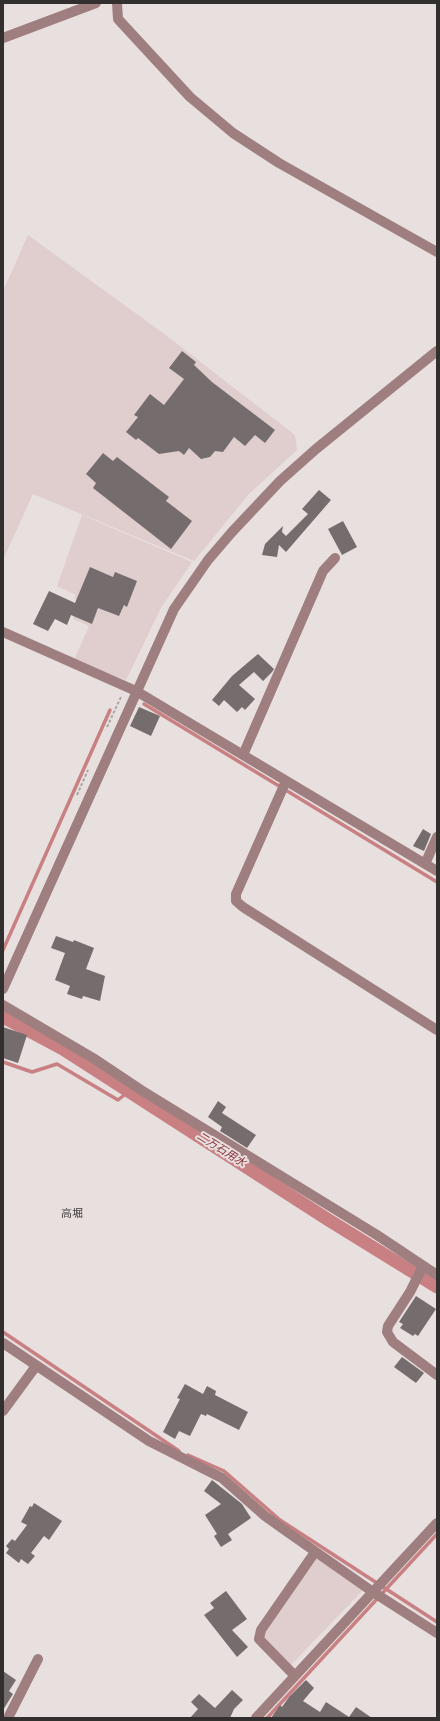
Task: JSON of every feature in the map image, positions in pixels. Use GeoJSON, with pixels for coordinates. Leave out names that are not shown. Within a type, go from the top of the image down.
{"type":"FeatureCollection","features":[{"type":"Feature","properties":{"kind":"street"},"geometry":{"type":"LineString","coordinates":[[3,38],[96,3]]}},
{"type":"Feature","properties":{"kind":"street"},"geometry":{"type":"LineString","coordinates":[[117,3],[118,19],[190,97],[233,133],[279,163],[437,252]]}},
{"type":"Feature","properties":{"kind":"street"},"geometry":{"type":"LineString","coordinates":[[3,989],[174,609],[208,560],[280,481],[316,449],[437,351]]}},
{"type":"Feature","properties":{"kind":"street"},"geometry":{"type":"LineString","coordinates":[[242,755],[323,571],[335,558]]}},
{"type":"Feature","properties":{"kind":"street"},"geometry":{"type":"LineString","coordinates":[[3,632],[136,691],[437,871]]}},
{"type":"Feature","properties":{"kind":"street"},"geometry":{"type":"LineString","coordinates":[[286,781],[236,894],[236,901],[249,911],[437,1030]]}},
{"type":"Feature","properties":{"kind":"street"},"geometry":{"type":"LineString","coordinates":[[425,864],[437,837]]}},
{"type":"Feature","properties":{"kind":"street"},"geometry":{"type":"LineString","coordinates":[[3,1005],[93,1058],[141,1090],[437,1275]]}},
{"type":"Feature","properties":{"kind":"street"},"geometry":{"type":"LineString","coordinates":[[423,1266],[410,1292],[388,1326],[387,1332],[393,1342],[437,1375]]}},
{"type":"Feature","properties":{"kind":"street"},"geometry":{"type":"LineString","coordinates":[[3,1343],[149,1441],[222,1478],[265,1516],[373,1592],[437,1633]]}},
{"type":"Feature","properties":{"kind":"street"},"geometry":{"type":"LineString","coordinates":[[3,1411],[36,1366]]}},
{"type":"Feature","properties":{"kind":"street"},"geometry":{"type":"LineString","coordinates":[[256,1718],[437,1523]]}},
{"type":"Feature","properties":{"kind":"street"},"geometry":{"type":"LineString","coordinates":[[295,1676],[259,1639],[261,1630],[315,1552]]}},
{"type":"Feature","properties":{"kind":"street"},"geometry":{"type":"LineString","coordinates":[[8,1718],[38,1659]]}},
{"type":"Feature","properties":{"kind":"shaded area"},"geometry":{"type":"Polygon","coordinates":[[[28,235],[167,336],[295,435],[297,450],[249,494],[194,561],[33,494],[3,560],[3,291],[28,235]]]}},
{"type":"Feature","properties":{"kind":"shaded area"},"geometry":{"type":"Polygon","coordinates":[[[82,515],[192,562],[161,608],[126,680],[74,660],[89,626],[73,619],[80,602],[74,598],[76,595],[57,586],[82,515]]]}},
{"type":"Feature","properties":{"kind":"shaded area"},"geometry":{"type":"Polygon","coordinates":[[[316,1558],[363,1590],[291,1665],[262,1635],[316,1558]]]}},
{"type":"Feature","properties":{"kind":"building"},"geometry":{"type":"Polygon","coordinates":[[[182,351],[196,362],[194,365],[212,382],[275,430],[265,443],[255,435],[245,446],[234,437],[223,452],[215,451],[210,457],[201,459],[189,448],[184,455],[179,451],[159,454],[138,438],[136,440],[126,432],[138,417],[134,415],[150,394],[164,405],[184,379],[169,368],[182,351]]]}},
{"type":"Feature","properties":{"kind":"building"},"geometry":{"type":"Polygon","coordinates":[[[103,453],[113,461],[117,457],[169,497],[166,501],[192,521],[171,549],[93,488],[96,483],[86,474],[103,453]]]}},
{"type":"Feature","properties":{"kind":"building"},"geometry":{"type":"Polygon","coordinates":[[[319,490],[331,500],[286,552],[279,545],[277,557],[262,555],[265,544],[283,526],[282,532],[286,536],[308,514],[302,509],[319,490]]]}},
{"type":"Feature","properties":{"kind":"building"},"geometry":{"type":"Polygon","coordinates":[[[343,521],[357,547],[342,555],[328,529],[343,521]]]}},
{"type":"Feature","properties":{"kind":"building"},"geometry":{"type":"Polygon","coordinates":[[[90,567],[113,577],[115,572],[137,581],[127,607],[124,605],[119,616],[98,608],[92,624],[71,615],[67,625],[55,619],[48,631],[33,624],[49,591],[75,603],[90,567]]]}},
{"type":"Feature","properties":{"kind":"building"},"geometry":{"type":"Polygon","coordinates":[[[258,654],[274,669],[263,681],[254,672],[239,685],[255,699],[245,710],[242,707],[237,712],[224,700],[219,706],[212,700],[232,676],[258,654]]]}},
{"type":"Feature","properties":{"kind":"building"},"geometry":{"type":"Polygon","coordinates":[[[139,707],[160,716],[151,736],[130,726],[139,707]]]}},
{"type":"Feature","properties":{"kind":"building"},"geometry":{"type":"Polygon","coordinates":[[[423,829],[431,834],[424,851],[413,846],[423,829]]]}},
{"type":"Feature","properties":{"kind":"building"},"geometry":{"type":"Polygon","coordinates":[[[56,936],[73,942],[74,940],[94,948],[86,969],[105,976],[100,1001],[83,996],[82,999],[67,994],[70,986],[55,980],[65,953],[51,948],[56,936]]]}},
{"type":"Feature","properties":{"kind":"building"},"geometry":{"type":"Polygon","coordinates":[[[3,1027],[27,1035],[18,1063],[3,1058],[3,1027]]]}},
{"type":"Feature","properties":{"kind":"building"},"geometry":{"type":"Polygon","coordinates":[[[218,1101],[226,1107],[222,1113],[256,1135],[247,1148],[220,1131],[222,1127],[208,1117],[218,1101]]]}},
{"type":"Feature","properties":{"kind":"building"},"geometry":{"type":"Polygon","coordinates":[[[416,1296],[436,1309],[418,1336],[415,1334],[413,1336],[400,1328],[403,1324],[399,1322],[416,1296]]]}},
{"type":"Feature","properties":{"kind":"building"},"geometry":{"type":"Polygon","coordinates":[[[402,1357],[424,1373],[416,1383],[394,1367],[402,1357]]]}},
{"type":"Feature","properties":{"kind":"building"},"geometry":{"type":"Polygon","coordinates":[[[185,1384],[203,1394],[207,1386],[216,1391],[215,1395],[248,1412],[239,1430],[207,1414],[206,1416],[201,1414],[190,1436],[179,1431],[175,1439],[163,1432],[180,1399],[177,1398],[185,1384]]]}},
{"type":"Feature","properties":{"kind":"building"},"geometry":{"type":"Polygon","coordinates":[[[212,1480],[242,1504],[251,1518],[228,1534],[232,1540],[221,1547],[214,1536],[217,1534],[205,1515],[221,1504],[204,1491],[212,1480]]]}},
{"type":"Feature","properties":{"kind":"building"},"geometry":{"type":"Polygon","coordinates":[[[34,1503],[62,1521],[49,1540],[44,1536],[31,1553],[35,1556],[28,1564],[21,1559],[19,1563],[6,1553],[9,1549],[6,1546],[12,1539],[15,1541],[27,1525],[21,1522],[30,1506],[32,1507],[34,1503]]]}},
{"type":"Feature","properties":{"kind":"building"},"geometry":{"type":"Polygon","coordinates":[[[226,1591],[247,1619],[232,1630],[248,1647],[237,1657],[204,1615],[214,1608],[210,1603],[226,1591]]]}},
{"type":"Feature","properties":{"kind":"building"},"geometry":{"type":"Polygon","coordinates":[[[3,1671],[16,1680],[9,1691],[13,1694],[3,1710],[3,1671]]]}},
{"type":"Feature","properties":{"kind":"building"},"geometry":{"type":"Polygon","coordinates":[[[306,1680],[314,1688],[303,1701],[320,1712],[326,1702],[349,1717],[356,1707],[372,1718],[271,1718],[280,1705],[282,1707],[289,1697],[306,1680]]]}},
{"type":"Feature","properties":{"kind":"building"},"geometry":{"type":"Polygon","coordinates":[[[232,1690],[243,1700],[234,1709],[230,1718],[190,1718],[198,1709],[191,1702],[199,1694],[215,1708],[232,1690]]]}},
{"type":"Feature","properties":{"kind":"waterway"},"geometry":{"type":"LineString","coordinates":[[144,704],[437,882]]}},
{"type":"Feature","properties":{"kind":"waterway"},"geometry":{"type":"LineString","coordinates":[[3,950],[110,710]]}},
{"type":"Feature","properties":{"kind":"waterway","name":"二万石用水"},"geometry":{"type":"LineString","coordinates":[[3,1017],[63,1049],[327,1219],[437,1287]]}},
{"type":"Feature","properties":{"kind":"waterway"},"geometry":{"type":"LineString","coordinates":[[3,1062],[32,1072],[57,1064],[118,1100],[128,1092]]}},
{"type":"Feature","properties":{"kind":"waterway"},"geometry":{"type":"LineString","coordinates":[[3,1332],[179,1451]]}},
{"type":"Feature","properties":{"kind":"waterway"},"geometry":{"type":"LineString","coordinates":[[188,1455],[224,1471],[280,1520],[437,1622]]}},
{"type":"Feature","properties":{"kind":"waterway"},"geometry":{"type":"LineString","coordinates":[[267,1718],[437,1534]]}},
{"type":"Feature","properties":{"kind":"district","name":"高堀"},"geometry":{"type":"Point","coordinates":[72,1214]}}]}
